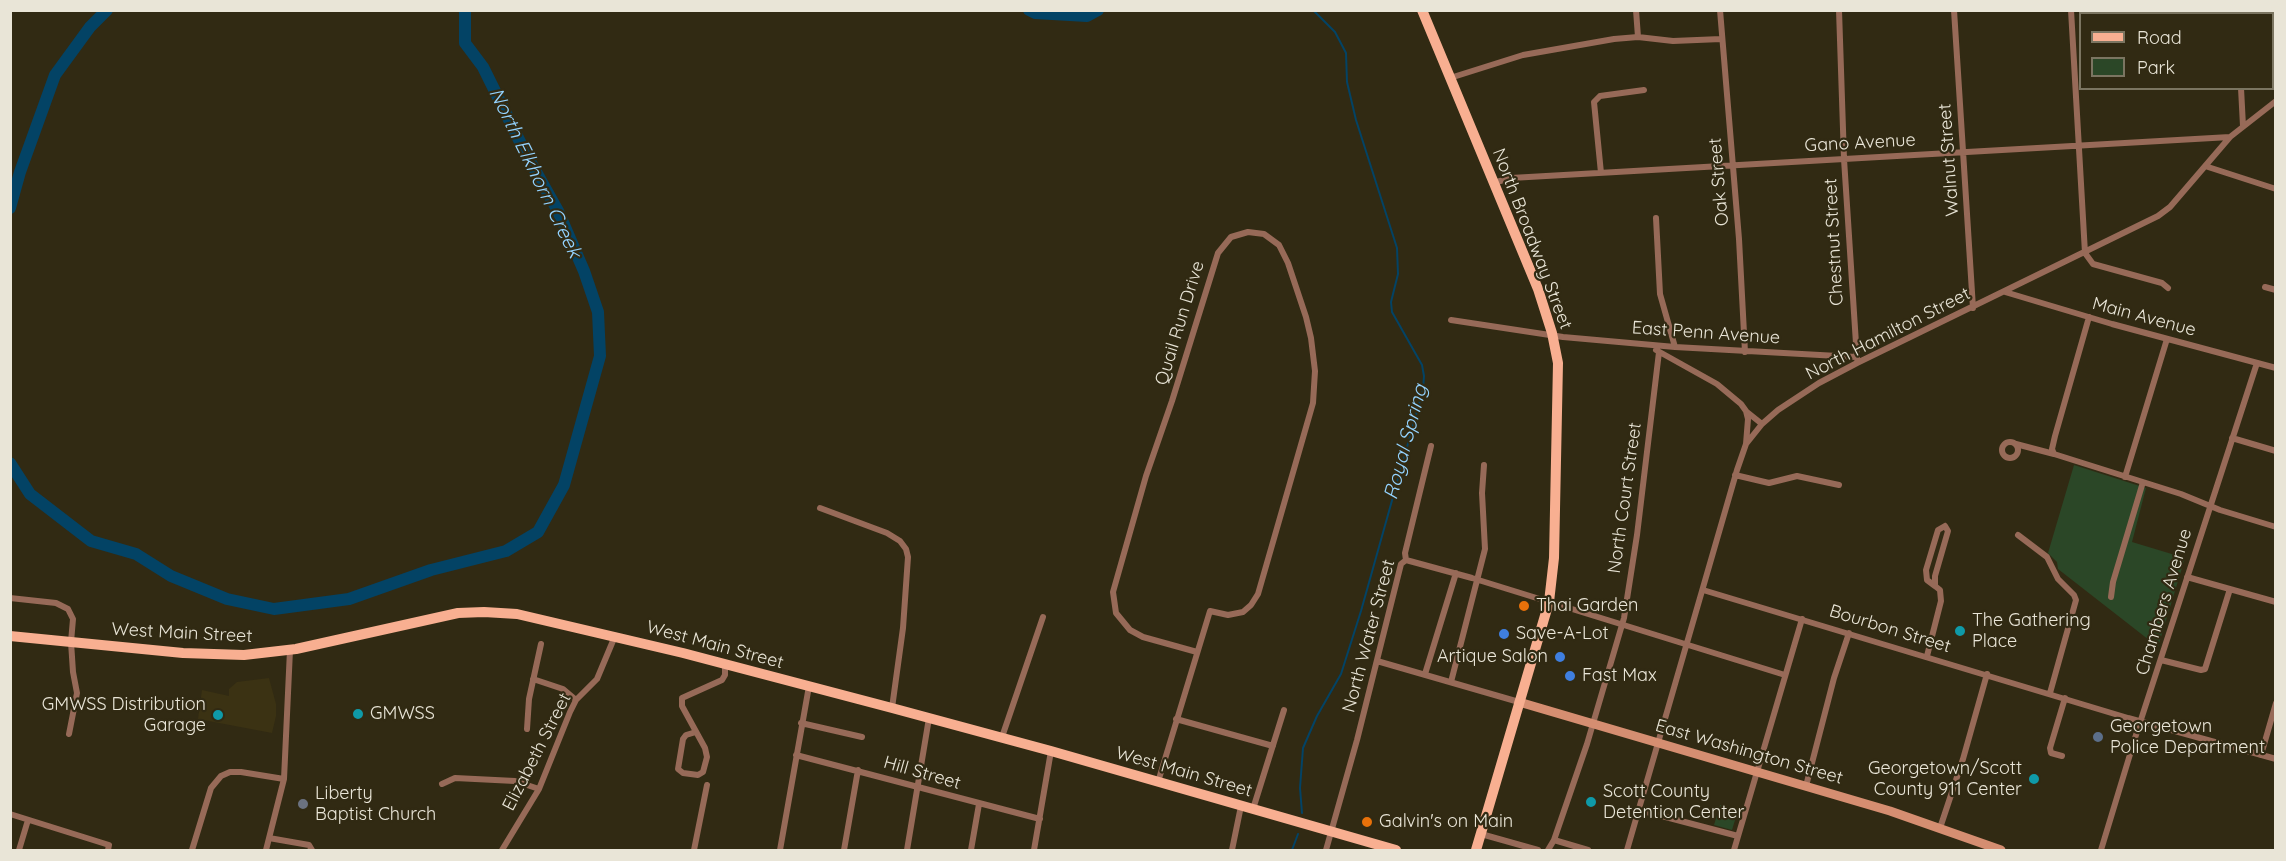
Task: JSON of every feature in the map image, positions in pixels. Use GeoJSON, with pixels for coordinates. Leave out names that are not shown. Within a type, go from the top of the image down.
{"type":"FeatureCollection","features":[{"type":"Feature","properties":{"kind":"main road","name":"North Broadway Street"},"geometry":{"type":"LineString","coordinates":[[1422,10],[1538,289],[1553,335],[1558,363],[1553,562],[1549,602],[1476,850]]}},
{"type":"Feature","properties":{"kind":"main road","name":"West Main Street"},"geometry":{"type":"LineString","coordinates":[[10,636],[204,655],[260,654],[334,642],[430,618],[473,612],[517,614],[615,636],[1002,737],[1396,850]]}},
{"type":"Feature","properties":{"kind":"street"},"geometry":{"type":"LineString","coordinates":[[1636,10],[1638,37]]}},
{"type":"Feature","properties":{"kind":"street","name":"Oak Street"},"geometry":{"type":"LineString","coordinates":[[1720,10],[1745,352]]}},
{"type":"Feature","properties":{"kind":"street","name":"Chestnut Street"},"geometry":{"type":"LineString","coordinates":[[1839,10],[1844,159],[1857,360]]}},
{"type":"Feature","properties":{"kind":"street","name":"Walnut Street"},"geometry":{"type":"LineString","coordinates":[[1954,10],[1973,308]]}},
{"type":"Feature","properties":{"kind":"street"},"geometry":{"type":"LineString","coordinates":[[2071,10],[2085,252],[2093,264],[2162,283],[2168,288]]}},
{"type":"Feature","properties":{"kind":"street"},"geometry":{"type":"LineString","coordinates":[[1450,78],[1523,55],[1614,39],[1638,37],[1674,41],[1721,39]]}},
{"type":"Feature","properties":{"kind":"street"},"geometry":{"type":"LineString","coordinates":[[1601,173],[1594,102],[1600,96],[1644,90]]}},
{"type":"Feature","properties":{"kind":"street"},"geometry":{"type":"LineString","coordinates":[[2241,90],[2243,126]]}},
{"type":"Feature","properties":{"kind":"street","name":"North Hamilton Street"},"geometry":{"type":"LineString","coordinates":[[1627,850],[1735,475],[1746,444],[1762,423],[1811,388],[1857,360],[1973,308],[2158,216],[2170,207],[2230,137],[2276,101]]}},
{"type":"Feature","properties":{"kind":"street","name":"Gano Avenue"},"geometry":{"type":"LineString","coordinates":[[1493,183],[1511,178],[2230,137]]}},
{"type":"Feature","properties":{"kind":"street"},"geometry":{"type":"LineString","coordinates":[[2205,166],[2276,189]]}},
{"type":"Feature","properties":{"kind":"street"},"geometry":{"type":"LineString","coordinates":[[1656,218],[1660,294],[1675,347]]}},
{"type":"Feature","properties":{"kind":"street","name":"Quail Run Drive"},"geometry":{"type":"LineString","coordinates":[[1248,232],[1264,234],[1279,245],[1306,317],[1316,371],[1313,403],[1258,594],[1243,612],[1228,615],[1210,611],[1197,652],[1143,637],[1130,630],[1116,613],[1113,592],[1146,476],[1218,253],[1232,237],[1248,232]]}},
{"type":"Feature","properties":{"kind":"street"},"geometry":{"type":"LineString","coordinates":[[2265,287],[2276,290]]}},
{"type":"Feature","properties":{"kind":"street","name":"Main Avenue"},"geometry":{"type":"LineString","coordinates":[[2005,292],[2276,368]]}},
{"type":"Feature","properties":{"kind":"street"},"geometry":{"type":"LineString","coordinates":[[2054,454],[2052,449],[2055,436],[2089,317]]}},
{"type":"Feature","properties":{"kind":"street","name":"East Penn Avenue"},"geometry":{"type":"LineString","coordinates":[[1451,320],[1553,335],[1648,345],[1857,360]]}},
{"type":"Feature","properties":{"kind":"street"},"geometry":{"type":"LineString","coordinates":[[2125,477],[2167,339]]}},
{"type":"Feature","properties":{"kind":"street"},"geometry":{"type":"LineString","coordinates":[[1648,345],[1717,384],[1762,423]]}},
{"type":"Feature","properties":{"kind":"street","name":"North Court Street"},"geometry":{"type":"LineString","coordinates":[[1548,850],[1554,840],[1593,724],[1622,624],[1637,535],[1659,352]]}},
{"type":"Feature","properties":{"kind":"street","name":"Chambers Avenue"},"geometry":{"type":"LineString","coordinates":[[2101,850],[2257,363]]}},
{"type":"Feature","properties":{"kind":"street"},"geometry":{"type":"LineString","coordinates":[[1746,411],[1746,444]]}},
{"type":"Feature","properties":{"kind":"street"},"geometry":{"type":"LineString","coordinates":[[2232,438],[2276,451]]}},
{"type":"Feature","properties":{"kind":"street"},"geometry":{"type":"LineString","coordinates":[[2016,444],[2143,482],[2276,527]]}},
{"type":"Feature","properties":{"kind":"street","name":"North Water Street"},"geometry":{"type":"LineString","coordinates":[[1326,850],[1401,564],[1406,560],[1405,553],[1431,446]]}},
{"type":"Feature","properties":{"kind":"street"},"geometry":{"type":"LineString","coordinates":[[1451,682],[1479,580],[1485,549],[1482,493],[1484,465]]}},
{"type":"Feature","properties":{"kind":"street"},"geometry":{"type":"LineString","coordinates":[[1735,475],[1769,483],[1797,476],[1839,485]]}},
{"type":"Feature","properties":{"kind":"street"},"geometry":{"type":"LineString","coordinates":[[2111,597],[2113,582],[2143,482]]}},
{"type":"Feature","properties":{"kind":"street"},"geometry":{"type":"LineString","coordinates":[[820,508],[887,533],[900,541],[906,549],[908,557],[903,628],[892,708]]}},
{"type":"Feature","properties":{"kind":"street"},"geometry":{"type":"LineString","coordinates":[[1927,656],[1941,601],[1940,590],[1927,580],[1926,570],[1938,530],[1945,526],[1948,531],[1935,576],[1935,586]]}},
{"type":"Feature","properties":{"kind":"street"},"geometry":{"type":"LineString","coordinates":[[2018,535],[2048,557],[2058,579],[2074,594],[2076,600],[2050,693]]}},
{"type":"Feature","properties":{"kind":"street"},"geometry":{"type":"LineString","coordinates":[[1406,560],[1456,573],[1785,675]]}},
{"type":"Feature","properties":{"kind":"street"},"geometry":{"type":"LineString","coordinates":[[1425,675],[1456,573]]}},
{"type":"Feature","properties":{"kind":"street"},"geometry":{"type":"LineString","coordinates":[[2187,577],[2276,602]]}},
{"type":"Feature","properties":{"kind":"street"},"geometry":{"type":"LineString","coordinates":[[2161,660],[2205,669],[2230,589]]}},
{"type":"Feature","properties":{"kind":"street","name":"Bourbon Street"},"geometry":{"type":"LineString","coordinates":[[1703,590],[2276,759]]}},
{"type":"Feature","properties":{"kind":"street"},"geometry":{"type":"LineString","coordinates":[[10,598],[56,603],[68,609],[73,619],[71,642],[77,693],[69,734]]}},
{"type":"Feature","properties":{"kind":"street"},"geometry":{"type":"LineString","coordinates":[[1002,737],[1043,616]]}},
{"type":"Feature","properties":{"kind":"street"},"geometry":{"type":"LineString","coordinates":[[1734,850],[1802,619]]}},
{"type":"Feature","properties":{"kind":"street"},"geometry":{"type":"LineString","coordinates":[[1806,786],[1834,678],[1849,633]]}},
{"type":"Feature","properties":{"kind":"street","name":"Elizabeth Street"},"geometry":{"type":"LineString","coordinates":[[502,850],[539,789],[576,700],[597,679],[615,636]]}},
{"type":"Feature","properties":{"kind":"street"},"geometry":{"type":"LineString","coordinates":[[527,729],[529,699],[541,644]]}},
{"type":"Feature","properties":{"kind":"street"},"geometry":{"type":"LineString","coordinates":[[266,850],[285,779],[290,650]]}},
{"type":"Feature","properties":{"kind":"street"},"geometry":{"type":"LineString","coordinates":[[1158,782],[1197,652]]}},
{"type":"Feature","properties":{"kind":"street"},"geometry":{"type":"LineString","coordinates":[[1377,661],[1519,702]]}},
{"type":"Feature","properties":{"kind":"street"},"geometry":{"type":"LineString","coordinates":[[696,732],[686,735],[683,739],[678,769],[683,773],[698,775],[703,772],[706,765],[705,748],[682,706],[682,698],[722,680],[725,675],[725,666]]}},
{"type":"Feature","properties":{"kind":"street"},"geometry":{"type":"LineString","coordinates":[[1940,828],[1963,759],[1987,674]]}},
{"type":"Feature","properties":{"kind":"street"},"geometry":{"type":"LineString","coordinates":[[533,679],[563,689],[576,700]]}},
{"type":"Feature","properties":{"kind":"street"},"geometry":{"type":"LineString","coordinates":[[780,850],[809,686]]}},
{"type":"Feature","properties":{"kind":"street"},"geometry":{"type":"LineString","coordinates":[[2062,756],[2051,753],[2050,748],[2065,698]]}},
{"type":"Feature","properties":{"kind":"street","name":"East Washington Street"},"geometry":{"type":"LineString","coordinates":[[1519,702],[1806,786],[1940,828],[2001,850]]}},
{"type":"Feature","properties":{"kind":"street"},"geometry":{"type":"LineString","coordinates":[[2261,755],[2276,703]]}},
{"type":"Feature","properties":{"kind":"street"},"geometry":{"type":"LineString","coordinates":[[1253,810],[1284,710]]}},
{"type":"Feature","properties":{"kind":"street"},"geometry":{"type":"LineString","coordinates":[[907,850],[929,718]]}},
{"type":"Feature","properties":{"kind":"street"},"geometry":{"type":"LineString","coordinates":[[1176,719],[1273,746]]}},
{"type":"Feature","properties":{"kind":"street"},"geometry":{"type":"LineString","coordinates":[[801,723],[862,737]]}},
{"type":"Feature","properties":{"kind":"street"},"geometry":{"type":"LineString","coordinates":[[1034,850],[1052,751]]}},
{"type":"Feature","properties":{"kind":"street","name":"Hill Street"},"geometry":{"type":"LineString","coordinates":[[796,755],[1040,819]]}},
{"type":"Feature","properties":{"kind":"street"},"geometry":{"type":"LineString","coordinates":[[844,850],[858,770]]}},
{"type":"Feature","properties":{"kind":"street"},"geometry":{"type":"LineString","coordinates":[[192,850],[211,788],[220,776],[230,772],[241,772],[285,779]]}},
{"type":"Feature","properties":{"kind":"street"},"geometry":{"type":"LineString","coordinates":[[442,784],[455,778],[515,781],[539,789]]}},
{"type":"Feature","properties":{"kind":"street"},"geometry":{"type":"LineString","coordinates":[[694,850],[707,786]]}},
{"type":"Feature","properties":{"kind":"street"},"geometry":{"type":"LineString","coordinates":[[971,850],[979,804]]}},
{"type":"Feature","properties":{"kind":"street"},"geometry":{"type":"LineString","coordinates":[[1232,850],[1241,806]]}},
{"type":"Feature","properties":{"kind":"street"},"geometry":{"type":"LineString","coordinates":[[1639,810],[1738,836]]}},
{"type":"Feature","properties":{"kind":"street"},"geometry":{"type":"LineString","coordinates":[[10,814],[108,848]]}},
{"type":"Feature","properties":{"kind":"street"},"geometry":{"type":"LineString","coordinates":[[20,850],[28,820]]}},
{"type":"Feature","properties":{"kind":"street"},"geometry":{"type":"LineString","coordinates":[[1481,834],[1538,850]]}},
{"type":"Feature","properties":{"kind":"street"},"geometry":{"type":"LineString","coordinates":[[269,838],[309,845],[312,850]]}},
{"type":"Feature","properties":{"kind":"street"},"geometry":{"type":"LineString","coordinates":[[1554,840],[1588,850]]}},
{"type":"Feature","properties":{"kind":"shaded area"},"geometry":{"type":"Polygon","coordinates":[[[269,678],[276,704],[272,733],[198,719],[202,690],[229,696],[229,689],[237,682],[269,678]]]}},
{"type":"Feature","properties":{"kind":"green space"},"geometry":{"type":"Polygon","coordinates":[[[2074,465],[2146,488],[2132,542],[2185,558],[2158,647],[2058,569],[2057,562],[2048,553],[2074,465]]]}},
{"type":"Feature","properties":{"kind":"green space"},"geometry":{"type":"Polygon","coordinates":[[[1720,805],[1738,810],[1732,830],[1714,825],[1720,805]]]}},
{"type":"Feature","properties":{"kind":"waterway","name":"North Elkhorn Creek"},"geometry":{"type":"LineString","coordinates":[[10,208],[20,172],[55,75],[90,27],[107,10]]}},
{"type":"Feature","properties":{"kind":"waterway","name":"North Elkhorn Creek"},"geometry":{"type":"LineString","coordinates":[[10,463],[30,494],[91,541],[136,554],[171,576],[227,599],[274,609],[349,599],[431,570],[506,551],[538,532],[564,485],[600,356],[598,312],[584,271],[558,211],[526,154],[483,67],[465,43],[465,10]]}},
{"type":"Feature","properties":{"kind":"waterway","name":"North Elkhorn Creek"},"geometry":{"type":"LineString","coordinates":[[1029,10],[1035,13],[1087,16],[1098,10]]}},
{"type":"Feature","properties":{"kind":"waterway","name":"Royal Spring"},"geometry":{"type":"LineString","coordinates":[[1302,813],[1300,788],[1303,748],[1317,716],[1341,674],[1423,390],[1424,376],[1422,365],[1392,312],[1391,302],[1398,274],[1397,248],[1356,120],[1347,82],[1346,53],[1335,32],[1313,10]]}},
{"type":"Feature","properties":{"kind":"waterway","name":"Royal Spring"},"geometry":{"type":"LineString","coordinates":[[1292,850],[1298,834]]}},
{"type":"Feature","properties":{"kind":"place","name":"Thai Garden"},"geometry":{"type":"Point","coordinates":[1524,606]}},
{"type":"Feature","properties":{"kind":"place","name":"The Gathering Place"},"geometry":{"type":"Point","coordinates":[1960,631]}},
{"type":"Feature","properties":{"kind":"place","name":"Save-A-Lot"},"geometry":{"type":"Point","coordinates":[1504,634]}},
{"type":"Feature","properties":{"kind":"place","name":"Artique Salon"},"geometry":{"type":"Point","coordinates":[1560,657]}},
{"type":"Feature","properties":{"kind":"place","name":"Fast Max"},"geometry":{"type":"Point","coordinates":[1570,676]}},
{"type":"Feature","properties":{"kind":"place","name":"GMWSS"},"geometry":{"type":"Point","coordinates":[358,714]}},
{"type":"Feature","properties":{"kind":"place","name":"GMWSS Distribution Garage"},"geometry":{"type":"Point","coordinates":[218,715]}},
{"type":"Feature","properties":{"kind":"place","name":"Georgetown Police Department"},"geometry":{"type":"Point","coordinates":[2098,737]}},
{"type":"Feature","properties":{"kind":"place","name":"Georgetown/Scott County 911 Center"},"geometry":{"type":"Point","coordinates":[2034,779]}},
{"type":"Feature","properties":{"kind":"place","name":"Scott County Detention Center"},"geometry":{"type":"Point","coordinates":[1591,802]}},
{"type":"Feature","properties":{"kind":"place","name":"Liberty Baptist Church"},"geometry":{"type":"Point","coordinates":[303,804]}},
{"type":"Feature","properties":{"kind":"place","name":"Galvin's on Main"},"geometry":{"type":"Point","coordinates":[1367,822]}}]}
